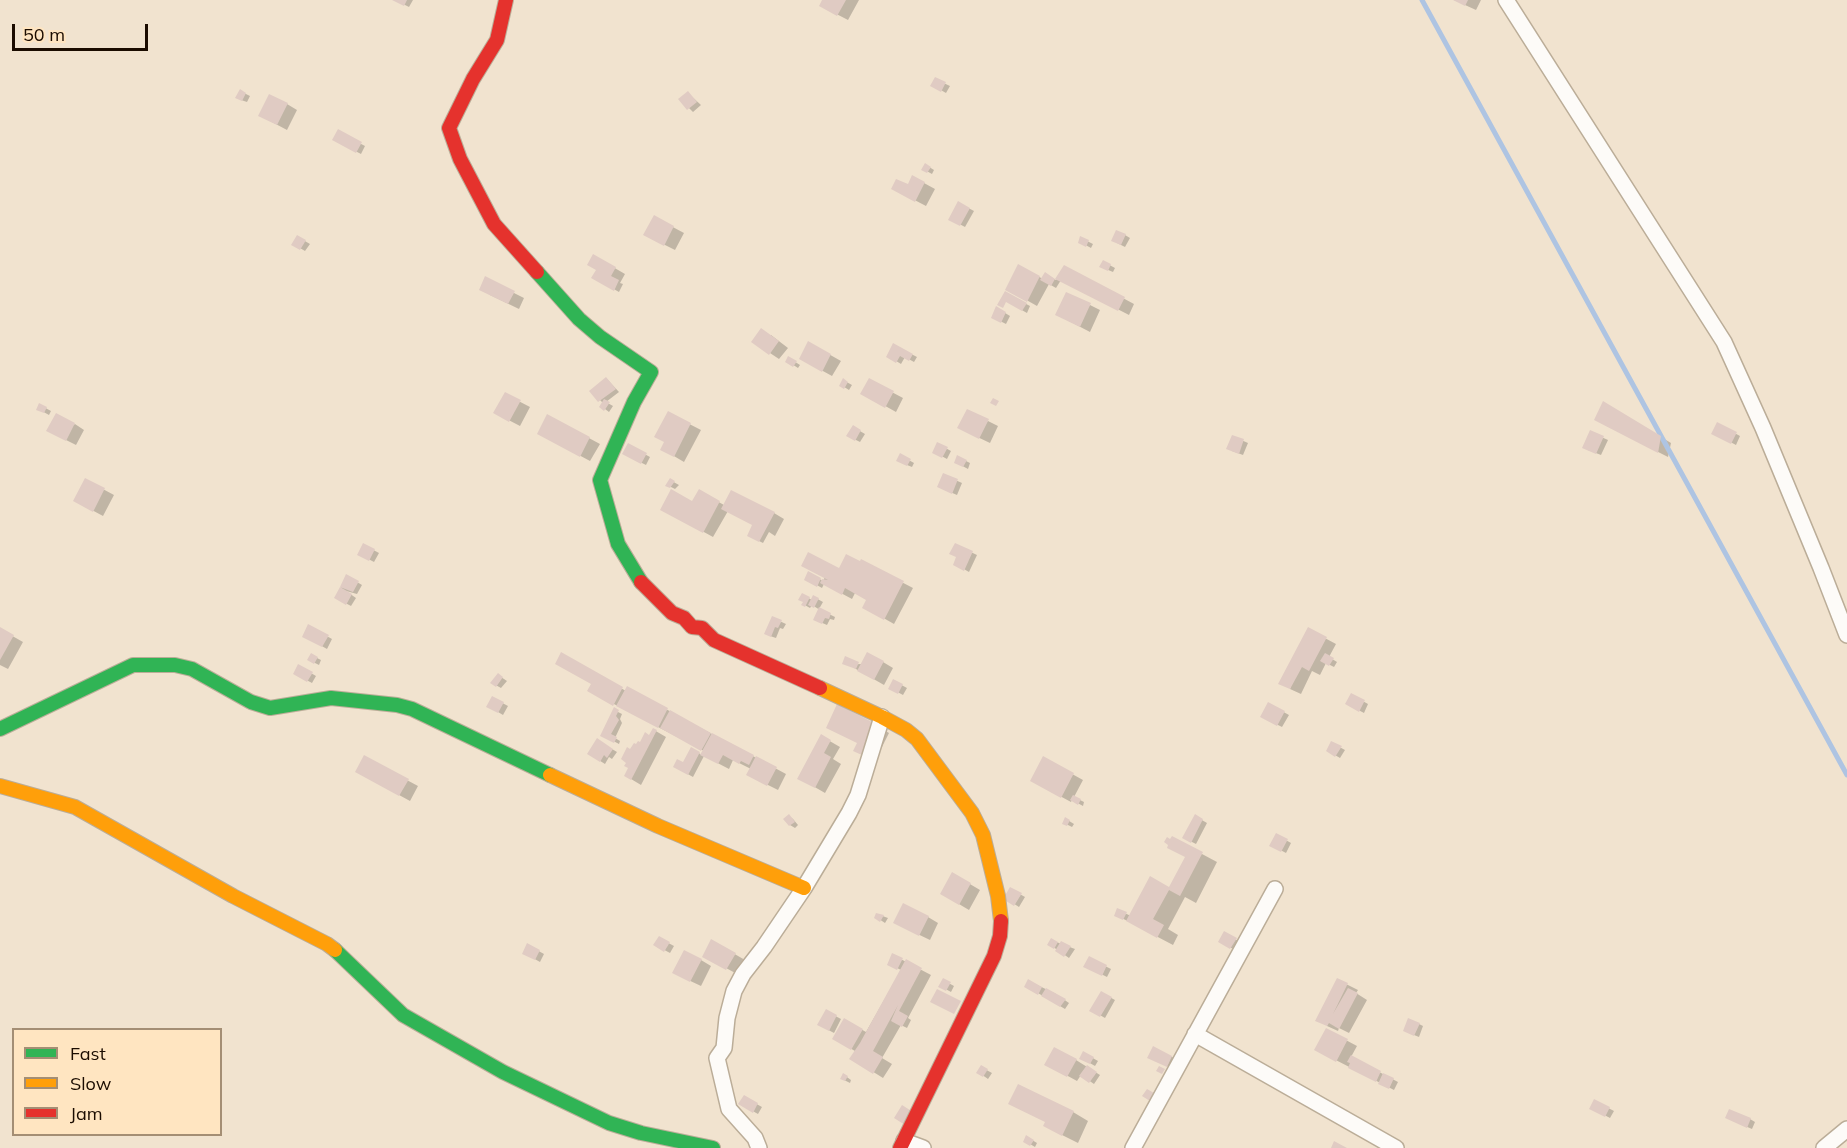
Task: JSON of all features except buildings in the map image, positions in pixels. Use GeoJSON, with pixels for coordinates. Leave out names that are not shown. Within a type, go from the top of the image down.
{"type":"FeatureCollection","features":[{"type":"Feature","properties":{"kind":"street"},"geometry":{"type":"LineString","coordinates":[[506,0],[497,40],[473,79],[448,128],[460,159],[494,224],[579,319],[600,337],[651,372],[634,402],[600,480],[618,544],[643,586],[672,613],[684,618],[692,627],[702,628],[714,640],[906,730],[917,739],[972,813],[983,835],[998,896],[1001,919],[1000,936],[994,956],[902,1144],[923,1148]]}},
{"type":"Feature","properties":{"kind":"street"},"geometry":{"type":"LineString","coordinates":[[1506,0],[1724,342],[1763,428],[1847,635]]}},
{"type":"Feature","properties":{"kind":"street"},"geometry":{"type":"LineString","coordinates":[[0,729],[115,672],[142,664],[174,665],[192,669],[251,702],[270,708],[331,698],[397,705],[412,709],[658,826],[804,888]]}},
{"type":"Feature","properties":{"kind":"street"},"geometry":{"type":"LineString","coordinates":[[759,1148],[755,1138],[729,1109],[717,1058],[724,1047],[727,1018],[734,991],[742,974],[764,947],[804,888],[858,795],[882,717]]}},
{"type":"Feature","properties":{"kind":"street"},"geometry":{"type":"LineString","coordinates":[[0,786],[75,807],[233,896],[327,944],[344,957],[403,1014],[503,1072],[609,1123],[641,1133],[713,1148]]}},
{"type":"Feature","properties":{"kind":"street"},"geometry":{"type":"LineString","coordinates":[[1133,1148],[1275,889]]}},
{"type":"Feature","properties":{"kind":"street"},"geometry":{"type":"LineString","coordinates":[[1195,1034],[1372,1142],[1396,1148]]}},
{"type":"Feature","properties":{"kind":"street"},"geometry":{"type":"LineString","coordinates":[[1824,1148],[1847,1129]]}},
{"type":"Feature","properties":{"kind":"waterway"},"geometry":{"type":"LineString","coordinates":[[1422,0],[1847,775]]}},
{"type":"Feature","properties":{"kind":"traffic: fast"},"geometry":{"type":"LineString","coordinates":[[537,272],[579,319],[600,337],[651,372],[634,402],[600,480],[618,544],[641,582]]}},
{"type":"Feature","properties":{"kind":"traffic: fast"},"geometry":{"type":"LineString","coordinates":[[0,729],[133,665],[175,665],[192,669],[251,702],[270,708],[331,698],[397,705],[412,709],[550,775]]}},
{"type":"Feature","properties":{"kind":"traffic: fast"},"geometry":{"type":"LineString","coordinates":[[335,950],[403,1015],[503,1072],[609,1123],[641,1133],[713,1148]]}},
{"type":"Feature","properties":{"kind":"traffic: slow"},"geometry":{"type":"LineString","coordinates":[[820,688],[882,717],[917,739],[972,813],[983,835],[998,896],[1001,921]]}},
{"type":"Feature","properties":{"kind":"traffic: slow"},"geometry":{"type":"LineString","coordinates":[[550,775],[658,826],[804,888]]}},
{"type":"Feature","properties":{"kind":"traffic: slow"},"geometry":{"type":"LineString","coordinates":[[0,786],[75,807],[233,896],[335,950]]}},
{"type":"Feature","properties":{"kind":"traffic: jam"},"geometry":{"type":"LineString","coordinates":[[506,0],[497,40],[473,79],[449,128],[460,159],[494,224],[537,272]]}},
{"type":"Feature","properties":{"kind":"traffic: jam"},"geometry":{"type":"LineString","coordinates":[[641,582],[672,613],[684,618],[692,627],[702,628],[714,640],[820,688]]}},
{"type":"Feature","properties":{"kind":"traffic: jam"},"geometry":{"type":"LineString","coordinates":[[900,1148],[994,956],[1000,936],[1001,921]]}}]}
